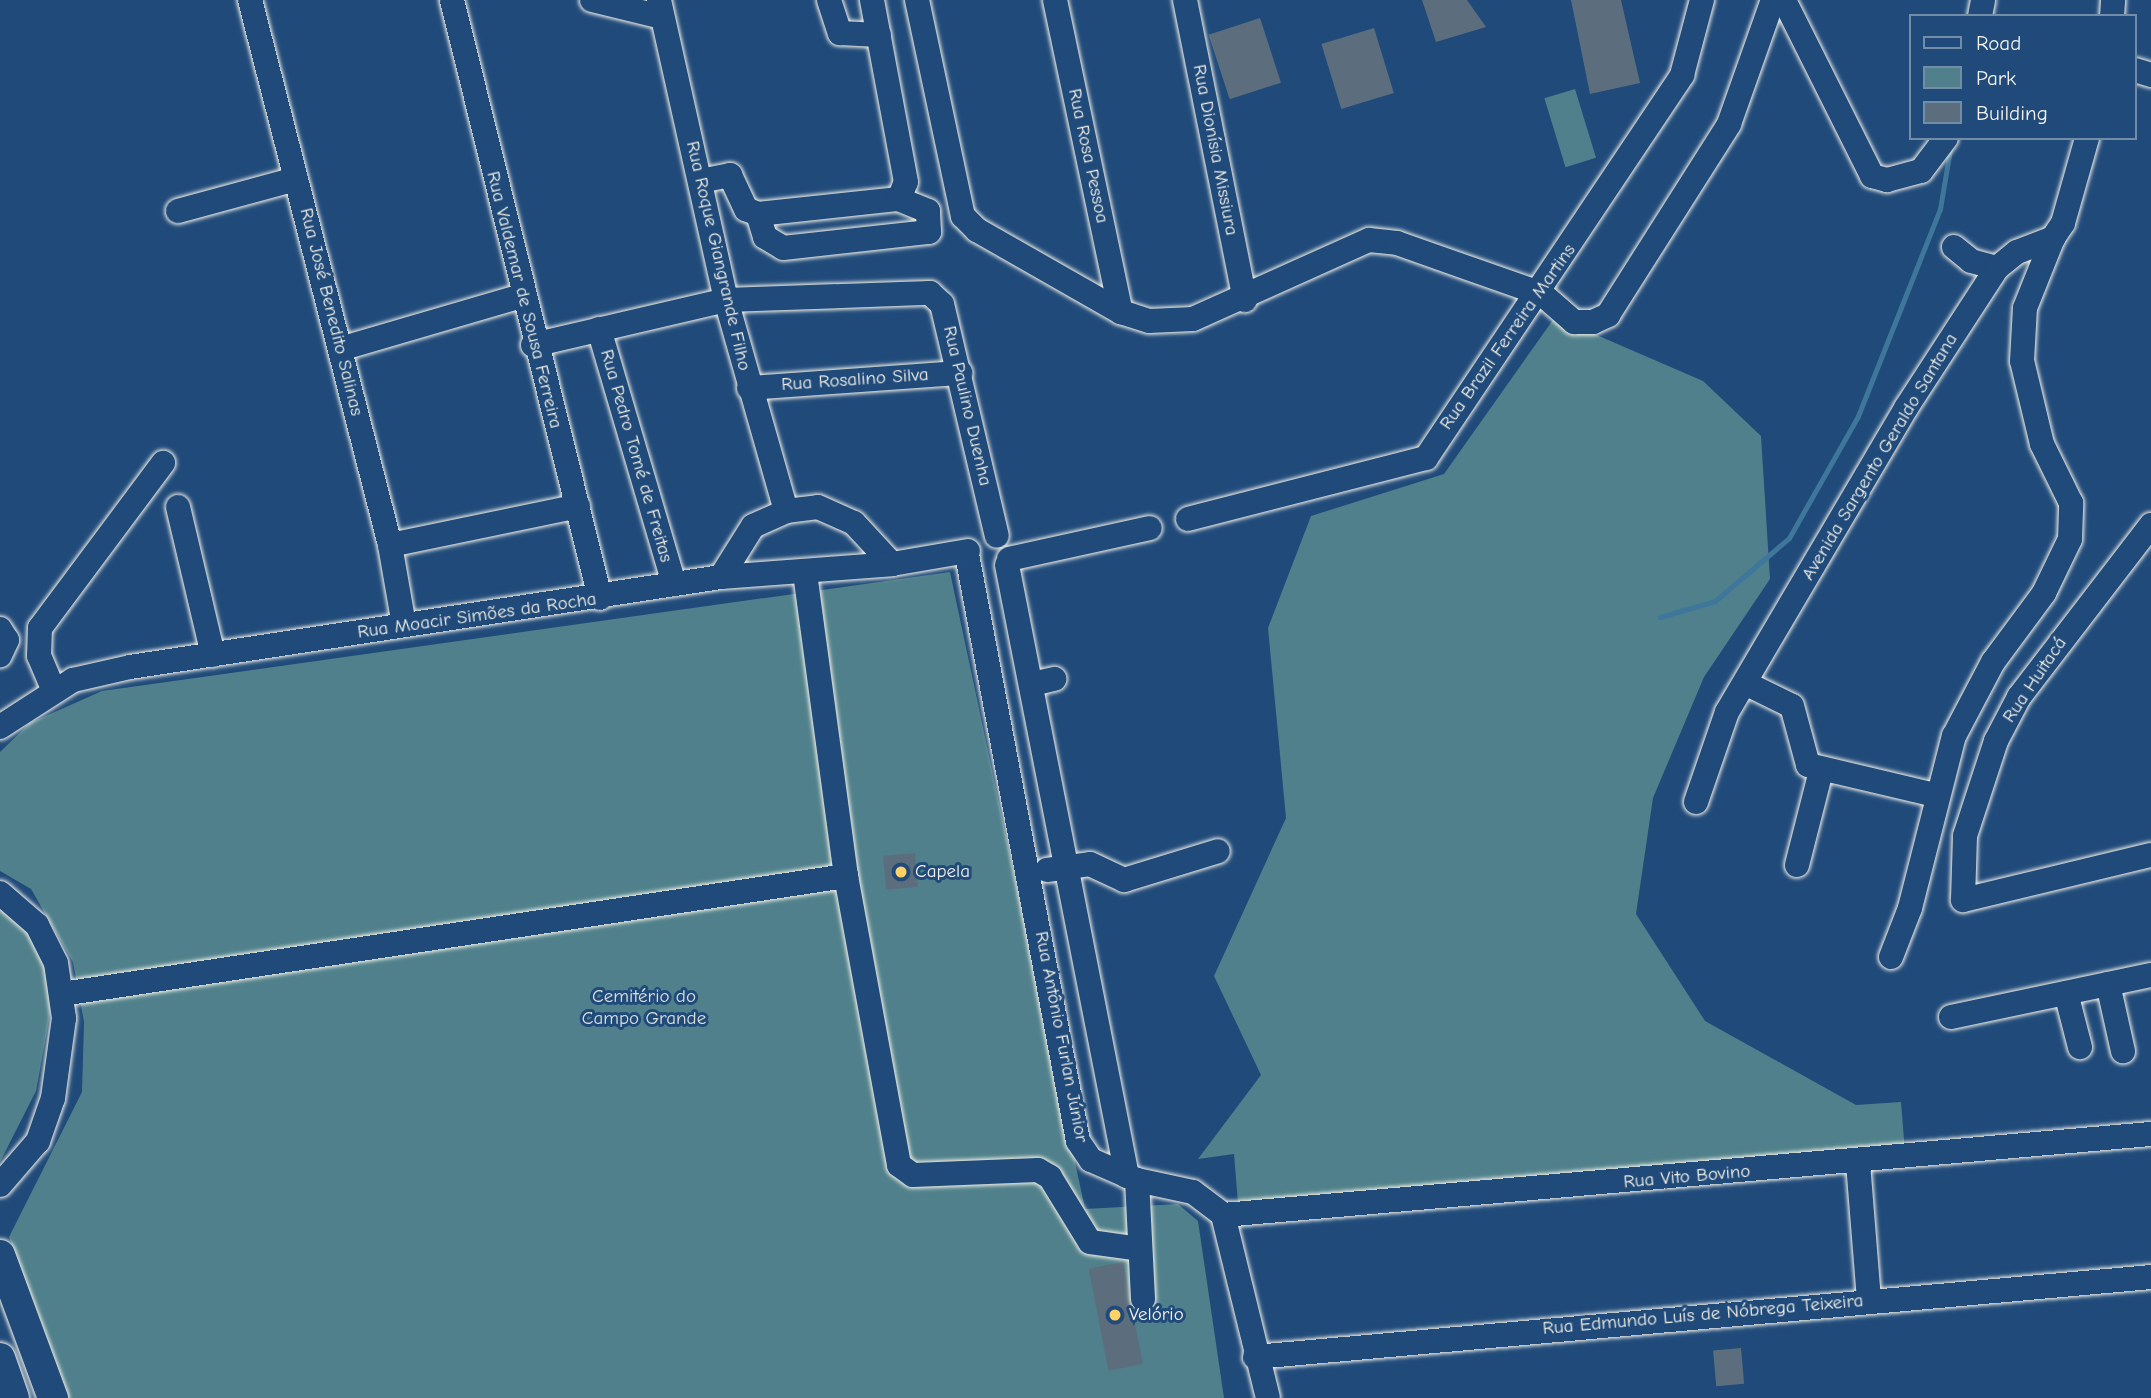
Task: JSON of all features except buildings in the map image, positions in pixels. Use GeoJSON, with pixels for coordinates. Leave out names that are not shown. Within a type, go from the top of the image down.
{"type":"FeatureCollection","features":[{"type":"Feature","properties":{"kind":"main road"},"geometry":{"type":"LineString","coordinates":[[0,1255],[53,1398]]}},
{"type":"Feature","properties":{"kind":"main road"},"geometry":{"type":"LineString","coordinates":[[0,1358],[14,1398]]}},
{"type":"Feature","properties":{"kind":"street","name":"Rua José Benedito Salinas"},"geometry":{"type":"LineString","coordinates":[[250,0],[390,545],[404,625]]}},
{"type":"Feature","properties":{"kind":"street","name":"Rua Valdemar de Sousa Ferreira"},"geometry":{"type":"LineString","coordinates":[[452,0],[533,345],[578,506],[600,598]]}},
{"type":"Feature","properties":{"kind":"street"},"geometry":{"type":"LineString","coordinates":[[592,0],[660,9]]}},
{"type":"Feature","properties":{"kind":"street"},"geometry":{"type":"LineString","coordinates":[[829,0],[840,33],[879,35]]}},
{"type":"Feature","properties":{"kind":"street"},"geometry":{"type":"LineString","coordinates":[[872,0],[906,182],[900,199]]}},
{"type":"Feature","properties":{"kind":"street"},"geometry":{"type":"LineString","coordinates":[[917,0],[963,216],[988,237],[1121,312],[1168,322],[1245,300],[1346,246],[1369,240],[1427,252],[1542,294],[1574,322],[1608,315],[1729,124],[1773,0]]}},
{"type":"Feature","properties":{"kind":"street","name":"Rua Rosa Pessoa"},"geometry":{"type":"LineString","coordinates":[[1055,0],[1121,312]]}},
{"type":"Feature","properties":{"kind":"street","name":"Rua Dionísia Missiura"},"geometry":{"type":"LineString","coordinates":[[1185,0],[1245,300]]}},
{"type":"Feature","properties":{"kind":"street","name":"Rua Brazil Ferreira Martins"},"geometry":{"type":"LineString","coordinates":[[1188,519],[1422,462],[1542,294],[1682,75],[1702,0]]}},
{"type":"Feature","properties":{"kind":"street"},"geometry":{"type":"LineString","coordinates":[[1784,0],[1872,176],[1887,180],[1921,171],[1944,140]]}},
{"type":"Feature","properties":{"kind":"street","name":"Rua Roque Giangrande Filho"},"geometry":{"type":"LineString","coordinates":[[660,9],[726,300],[786,511]]}},
{"type":"Feature","properties":{"kind":"street"},"geometry":{"type":"LineString","coordinates":[[1891,957],[1910,908],[1935,795],[1977,691],[2044,593],[2070,539],[2071,503],[2042,444],[2022,361],[2025,308],[2053,239],[2071,205],[2087,140]]}},
{"type":"Feature","properties":{"kind":"street"},"geometry":{"type":"LineString","coordinates":[[699,181],[730,175],[746,209],[758,214],[900,199],[929,211],[929,232],[783,248],[765,237],[758,214]]}},
{"type":"Feature","properties":{"kind":"street"},"geometry":{"type":"LineString","coordinates":[[178,211],[296,179]]}},
{"type":"Feature","properties":{"kind":"street","name":"Avenida Sargento Geraldo Santana"},"geometry":{"type":"LineString","coordinates":[[1696,802],[1713,744],[1745,683],[1906,408],[1997,268],[2017,252],[2053,239]]}},
{"type":"Feature","properties":{"kind":"street"},"geometry":{"type":"LineString","coordinates":[[1954,247],[1971,261],[1997,268]]}},
{"type":"Feature","properties":{"kind":"street","name":"Rua Paulino Duenha"},"geometry":{"type":"LineString","coordinates":[[726,300],[918,289],[942,304],[997,536],[1008,562]]}},
{"type":"Feature","properties":{"kind":"street"},"geometry":{"type":"LineString","coordinates":[[340,349],[521,296]]}},
{"type":"Feature","properties":{"kind":"street"},"geometry":{"type":"LineString","coordinates":[[533,345],[726,300]]}},
{"type":"Feature","properties":{"kind":"street","name":"Rua Pedro Tomé de Freitas"},"geometry":{"type":"LineString","coordinates":[[599,328],[674,584]]}},
{"type":"Feature","properties":{"kind":"street","name":"Rua Rosalino Silva"},"geometry":{"type":"LineString","coordinates":[[750,388],[960,373]]}},
{"type":"Feature","properties":{"kind":"street"},"geometry":{"type":"LineString","coordinates":[[54,691],[39,656],[40,628],[163,463]]}},
{"type":"Feature","properties":{"kind":"street"},"geometry":{"type":"LineString","coordinates":[[390,545],[578,506]]}},
{"type":"Feature","properties":{"kind":"street"},"geometry":{"type":"LineString","coordinates":[[178,507],[213,655]]}},
{"type":"Feature","properties":{"kind":"street"},"geometry":{"type":"LineString","coordinates":[[721,577],[753,526],[786,511],[834,511],[892,564]]}},
{"type":"Feature","properties":{"kind":"street","name":"Rua Huitacá"},"geometry":{"type":"LineString","coordinates":[[2151,525],[2019,697],[1996,741],[1965,836],[1963,900],[2151,855]]}},
{"type":"Feature","properties":{"kind":"street"},"geometry":{"type":"LineString","coordinates":[[997,536],[979,537],[968,555],[986,576],[1008,562],[1150,528]]}},
{"type":"Feature","properties":{"kind":"street","name":"Rua Moacir Simões da Rocha"},"geometry":{"type":"LineString","coordinates":[[0,727],[54,691],[130,667],[600,598],[721,577],[805,573],[968,555]]}},
{"type":"Feature","properties":{"kind":"street","name":"Rua Antônio Furlan Júnior"},"geometry":{"type":"LineString","coordinates":[[968,555],[1078,1141],[1091,1160],[1132,1178],[1193,1192],[1223,1215]]}},
{"type":"Feature","properties":{"kind":"street","name":"Rua Antônio Furlan Júnior"},"geometry":{"type":"LineString","coordinates":[[1008,562],[1043,681],[1063,867],[1132,1178]]}},
{"type":"Feature","properties":{"kind":"street"},"geometry":{"type":"LineString","coordinates":[[805,573],[846,876],[899,1165],[914,1175],[1038,1170],[1050,1177],[1090,1242],[1140,1249]]}},
{"type":"Feature","properties":{"kind":"street"},"geometry":{"type":"LineString","coordinates":[[0,629],[7,640],[0,655]]}},
{"type":"Feature","properties":{"kind":"street"},"geometry":{"type":"LineString","coordinates":[[1745,683],[1792,706],[1802,755],[1821,771],[1935,795]]}},
{"type":"Feature","properties":{"kind":"street"},"geometry":{"type":"LineString","coordinates":[[1797,865],[1821,771]]}},
{"type":"Feature","properties":{"kind":"street"},"geometry":{"type":"LineString","coordinates":[[1029,873],[1090,864],[1124,880],[1218,850]]}},
{"type":"Feature","properties":{"kind":"street"},"geometry":{"type":"LineString","coordinates":[[62,994],[846,876]]}},
{"type":"Feature","properties":{"kind":"street"},"geometry":{"type":"LineString","coordinates":[[0,893],[37,925],[62,994],[53,1098],[38,1141],[0,1185]]}},
{"type":"Feature","properties":{"kind":"street"},"geometry":{"type":"LineString","coordinates":[[1045,959],[1080,951]]}},
{"type":"Feature","properties":{"kind":"street"},"geometry":{"type":"LineString","coordinates":[[1951,1017],[2151,975]]}},
{"type":"Feature","properties":{"kind":"street"},"geometry":{"type":"LineString","coordinates":[[2108,984],[2123,1051]]}},
{"type":"Feature","properties":{"kind":"street"},"geometry":{"type":"LineString","coordinates":[[2066,993],[2080,1047]]}},
{"type":"Feature","properties":{"kind":"street","name":"Rua Vito Bovino"},"geometry":{"type":"LineString","coordinates":[[1223,1215],[1858,1163],[2151,1134]]}},
{"type":"Feature","properties":{"kind":"street"},"geometry":{"type":"LineString","coordinates":[[1858,1163],[1869,1300]]}},
{"type":"Feature","properties":{"kind":"street"},"geometry":{"type":"LineString","coordinates":[[1132,1178],[1143,1299]]}},
{"type":"Feature","properties":{"kind":"street"},"geometry":{"type":"LineString","coordinates":[[1223,1215],[1255,1357],[1268,1398]]}},
{"type":"Feature","properties":{"kind":"street","name":"Rua Edmundo Luís de Nóbrega Teixeira"},"geometry":{"type":"LineString","coordinates":[[1255,1357],[1869,1300],[2151,1277]]}},
{"type":"Feature","properties":{"kind":"green space"},"geometry":{"type":"Polygon","coordinates":[[[1575,89],[1596,158],[1565,167],[1544,98],[1575,89]]]}},
{"type":"Feature","properties":{"kind":"green space"},"geometry":{"type":"Polygon","coordinates":[[[1555,317],[1703,381],[1761,436],[1770,579],[1704,677],[1653,798],[1636,914],[1705,1021],[1856,1105],[1901,1102],[1905,1152],[1238,1203],[1234,1154],[1198,1159],[1261,1075],[1214,976],[1286,818],[1268,628],[1311,516],[1444,474],[1555,317]]]}},
{"type":"Feature","properties":{"kind":"green space","name":"Cemitério do Campo Grande"},"geometry":{"type":"Polygon","coordinates":[[[950,572],[1085,1209],[1178,1204],[1198,1221],[1224,1398],[69,1398],[9,1237],[82,1092],[84,1022],[73,962],[31,889],[0,871],[0,752],[30,723],[102,691],[950,572]]]}},
{"type":"Feature","properties":{"kind":"green space"},"geometry":{"type":"Polygon","coordinates":[[[0,904],[30,929],[48,967],[50,1014],[36,1091],[0,1162],[0,904]]]}},
{"type":"Feature","properties":{"kind":"waterway"},"geometry":{"type":"LineString","coordinates":[[1660,617],[1715,601],[1789,538],[1858,416],[1940,209],[1950,149]]}},
{"type":"Feature","properties":{"kind":"place","name":"Capela"},"geometry":{"type":"Point","coordinates":[901,872]}},
{"type":"Feature","properties":{"kind":"place","name":"Velório"},"geometry":{"type":"Point","coordinates":[1115,1315]}}]}
